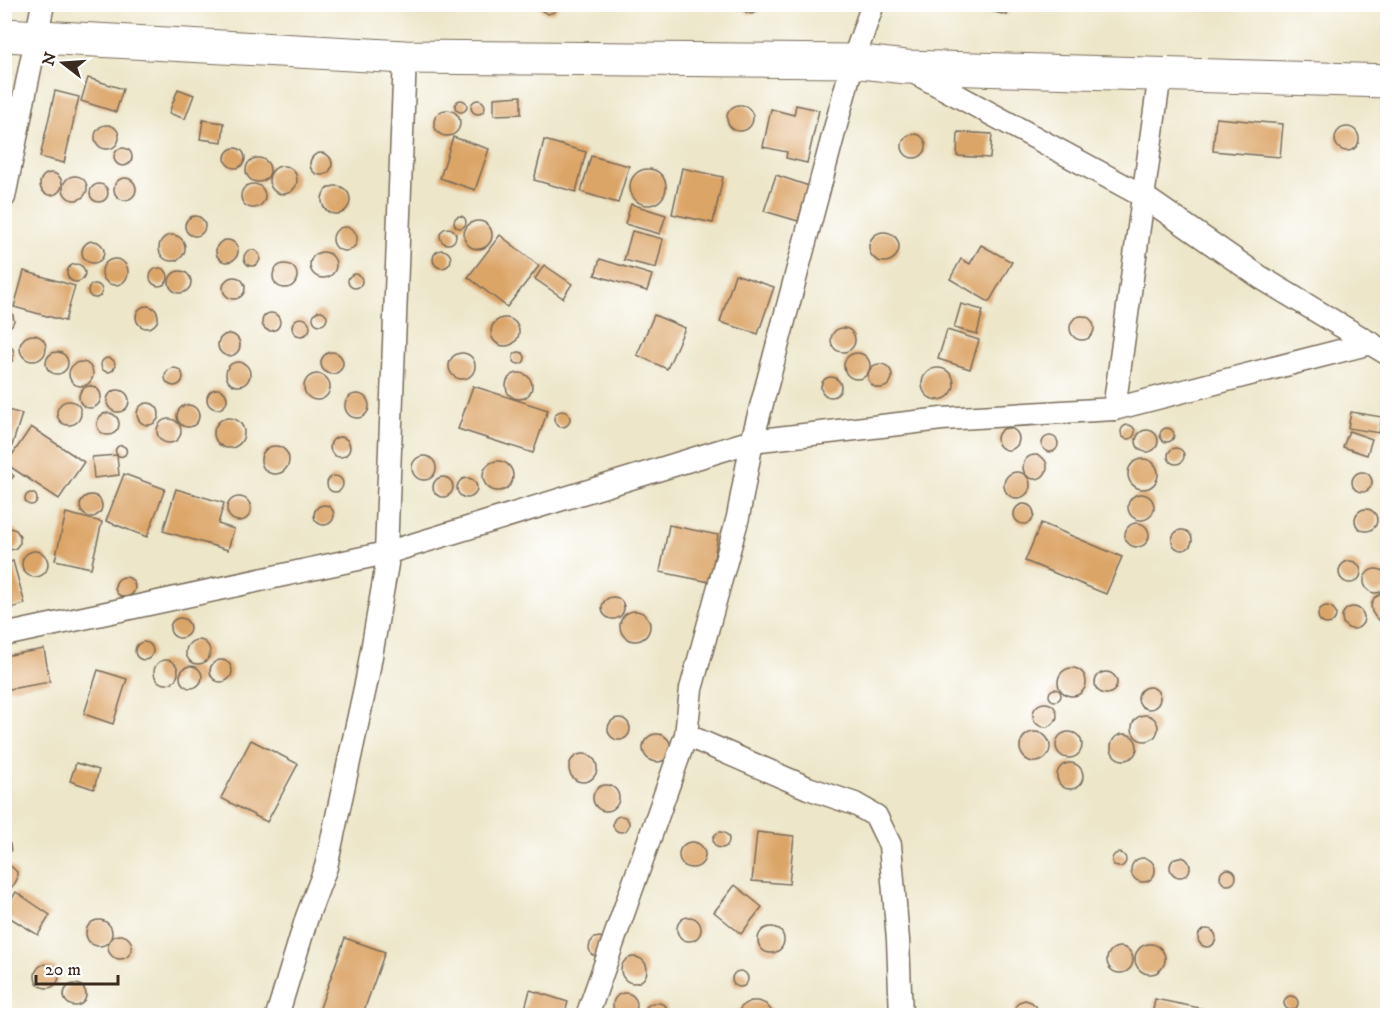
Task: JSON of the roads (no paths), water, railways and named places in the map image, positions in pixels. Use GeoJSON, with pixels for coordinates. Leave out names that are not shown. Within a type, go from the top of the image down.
{"type":"FeatureCollection","features":[{"type":"Feature","properties":{"kind":"highway"},"geometry":{"type":"LineString","coordinates":[[4,35],[405,57],[853,61],[906,67],[1388,81]]}},
{"type":"Feature","properties":{"kind":"street"},"geometry":{"type":"LineString","coordinates":[[4,197],[43,4]]}},
{"type":"Feature","properties":{"kind":"street"},"geometry":{"type":"LineString","coordinates":[[587,1016],[686,735],[691,689],[738,517],[752,441],[853,61],[873,4]]}},
{"type":"Feature","properties":{"kind":"street"},"geometry":{"type":"LineString","coordinates":[[277,1016],[326,867],[367,679],[387,564],[405,57]]}},
{"type":"Feature","properties":{"kind":"street"},"geometry":{"type":"LineString","coordinates":[[906,67],[1143,196],[1260,277],[1379,348]]}},
{"type":"Feature","properties":{"kind":"street"},"geometry":{"type":"LineString","coordinates":[[1114,409],[1160,74]]}},
{"type":"Feature","properties":{"kind":"street"},"geometry":{"type":"LineString","coordinates":[[4,635],[386,553],[752,441],[942,419],[1114,409],[1379,348]]}},
{"type":"Feature","properties":{"kind":"street"},"geometry":{"type":"LineString","coordinates":[[686,735],[808,788],[855,804],[876,816],[890,845],[898,939],[901,1016]]}}]}
